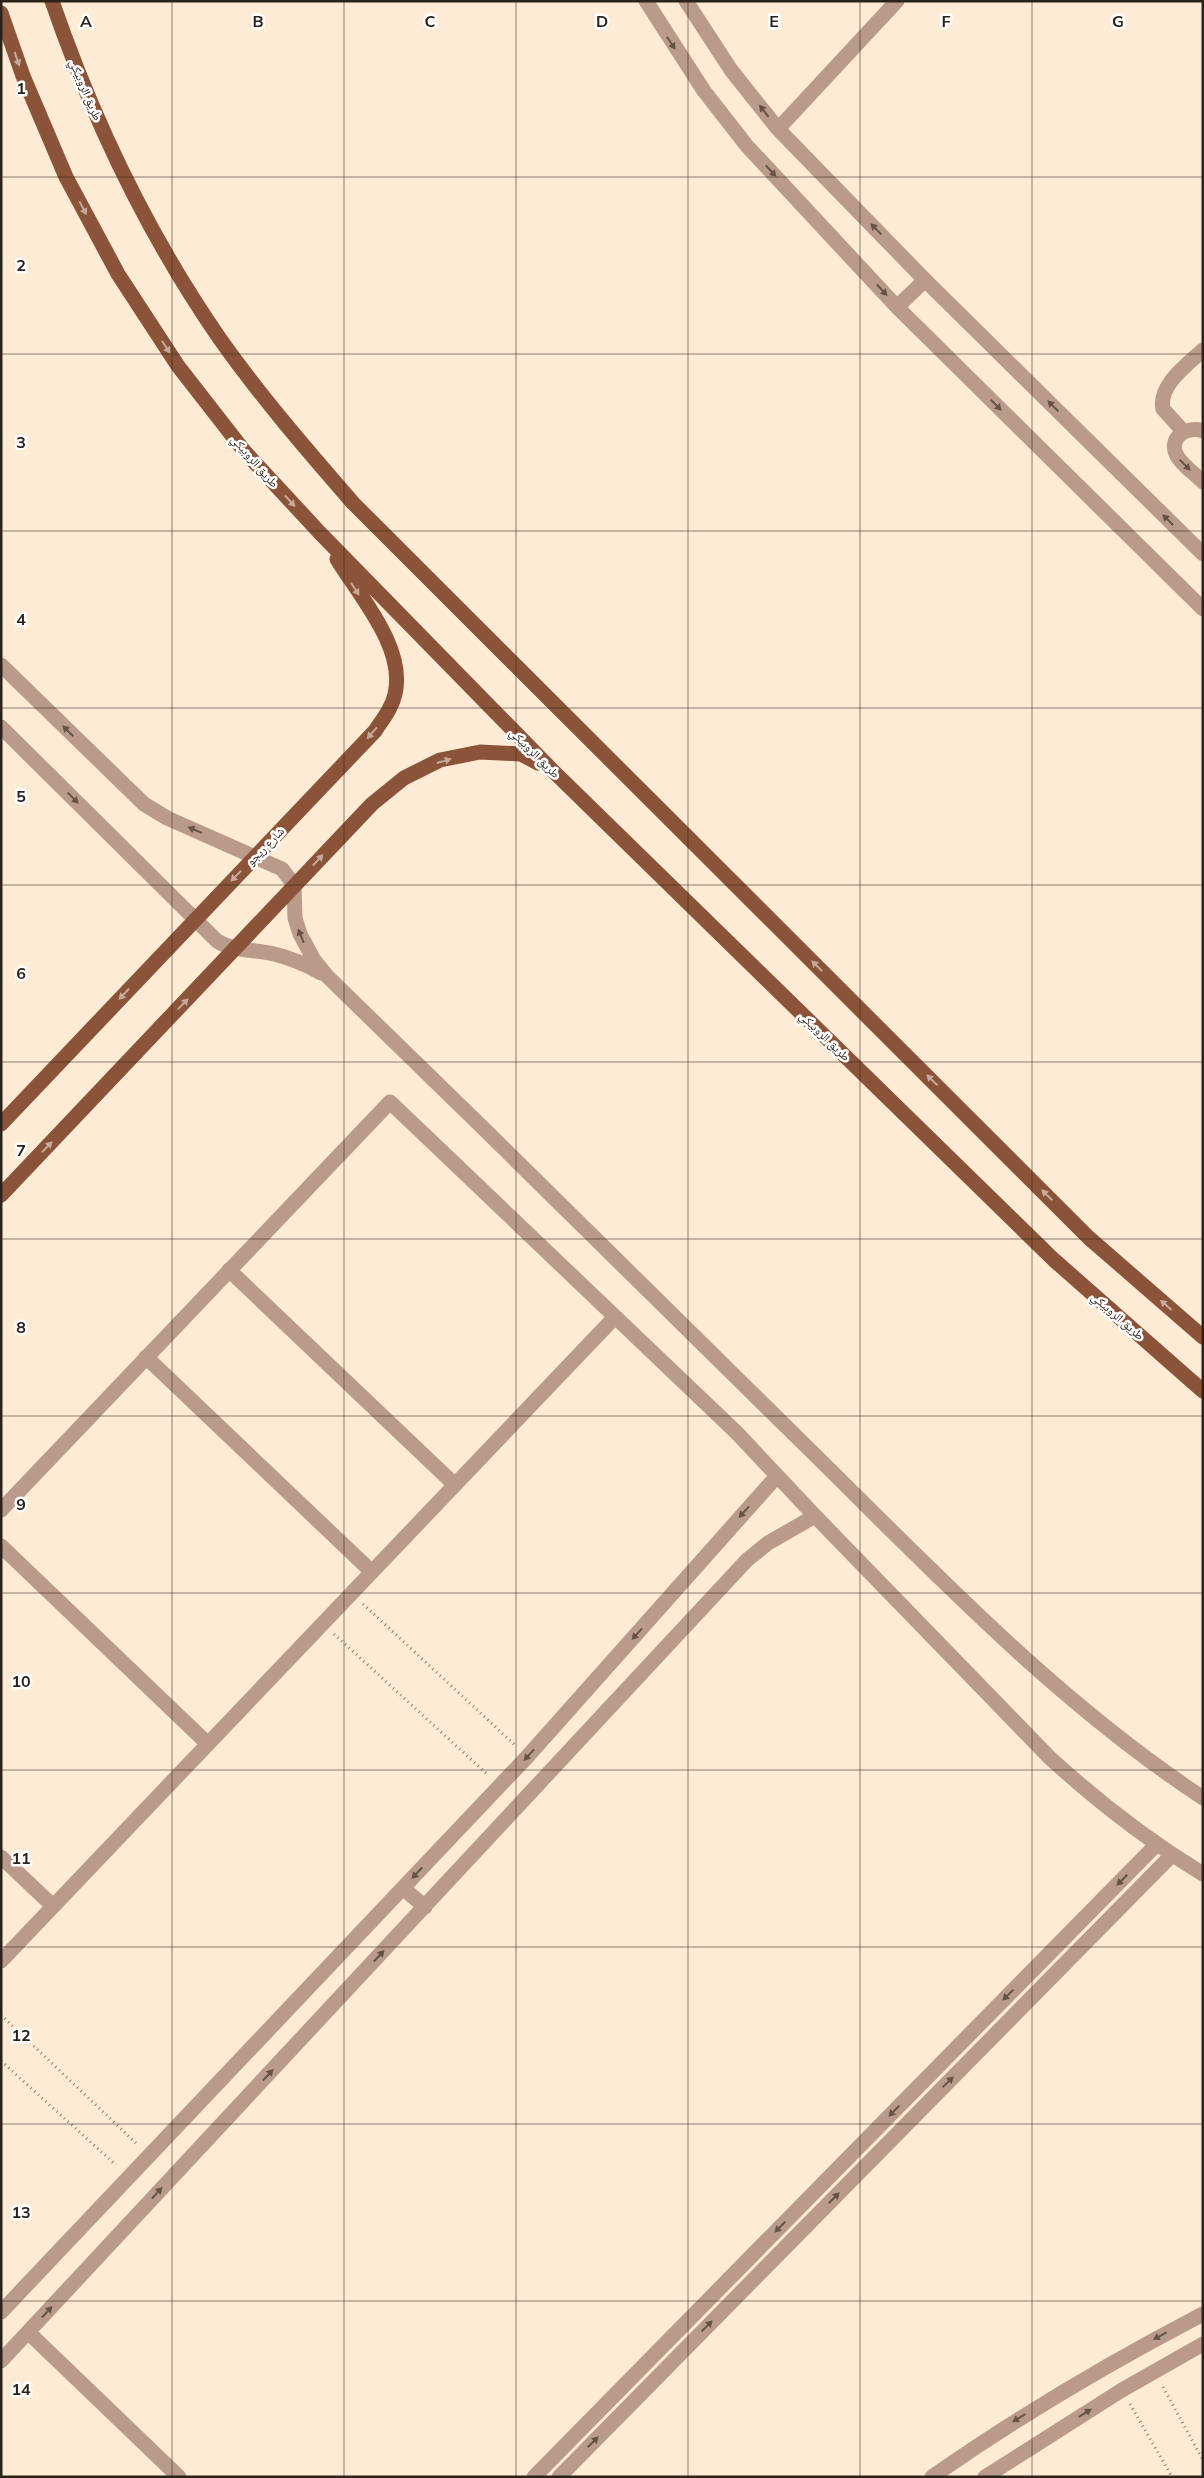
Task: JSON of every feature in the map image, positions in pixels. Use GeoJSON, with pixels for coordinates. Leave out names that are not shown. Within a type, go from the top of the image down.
{"type":"FeatureCollection","features":[{"type":"Feature","properties":{"kind":"main road","name":"طريق الروبيكي"},"geometry":{"type":"LineString","coordinates":[[52,1],[71,56],[113,154],[163,248],[220,338],[283,423],[353,503],[1089,1238],[1203,1337]]}},
{"type":"Feature","properties":{"kind":"main road","name":"طريق الروبيكي"},"geometry":{"type":"LineString","coordinates":[[1,13],[22,76],[66,177],[118,274],[178,366],[233,437],[320,533],[551,770],[1054,1260],[1203,1391]]}},
{"type":"Feature","properties":{"kind":"main road","name":"شارع ريجو"},"geometry":{"type":"LineString","coordinates":[[1,1124],[375,731],[387,713],[395,695],[398,676],[395,657],[388,639],[320,533]]}},
{"type":"Feature","properties":{"kind":"main road"},"geometry":{"type":"LineString","coordinates":[[1,1195],[372,804],[404,778],[440,760],[480,752],[521,754],[551,770]]}},
{"type":"Feature","properties":{"kind":"street"},"geometry":{"type":"LineString","coordinates":[[646,1],[704,91],[747,146],[897,307],[1203,609]]}},
{"type":"Feature","properties":{"kind":"street"},"geometry":{"type":"LineString","coordinates":[[686,1],[731,70],[778,129],[925,280],[1203,554]]}},
{"type":"Feature","properties":{"kind":"street"},"geometry":{"type":"LineString","coordinates":[[778,129],[897,1]]}},
{"type":"Feature","properties":{"kind":"street"},"geometry":{"type":"LineString","coordinates":[[897,307],[925,280]]}},
{"type":"Feature","properties":{"kind":"street"},"geometry":{"type":"LineString","coordinates":[[1183,431],[1163,409],[1162,395],[1170,382],[1203,350]]}},
{"type":"Feature","properties":{"kind":"street"},"geometry":{"type":"LineString","coordinates":[[1203,431],[1192,428],[1183,431],[1176,438],[1175,448],[1178,457],[1203,482]]}},
{"type":"Feature","properties":{"kind":"street"},"geometry":{"type":"LineString","coordinates":[[1,665],[144,804],[167,818],[282,869],[294,885],[295,918],[300,934],[314,960],[327,976],[620,1261],[1006,1642],[1084,1710],[1203,1798]]}},
{"type":"Feature","properties":{"kind":"street"},"geometry":{"type":"LineString","coordinates":[[1,727],[217,941],[235,949],[254,950],[283,956],[327,976]]}},
{"type":"Feature","properties":{"kind":"street"},"geometry":{"type":"LineString","coordinates":[[1,1510],[390,1102],[737,1433],[1048,1756],[1106,1807],[1156,1845],[1203,1874]]}},
{"type":"Feature","properties":{"kind":"street"},"geometry":{"type":"LineString","coordinates":[[229,1270],[455,1486]]}},
{"type":"Feature","properties":{"kind":"street"},"geometry":{"type":"LineString","coordinates":[[1,1961],[615,1317]]}},
{"type":"Feature","properties":{"kind":"street"},"geometry":{"type":"LineString","coordinates":[[146,1357],[372,1572]]}},
{"type":"Feature","properties":{"kind":"street"},"geometry":{"type":"LineString","coordinates":[[1,2312],[527,1757],[777,1476]]}},
{"type":"Feature","properties":{"kind":"street"},"geometry":{"type":"LineString","coordinates":[[1,2361],[747,1560],[768,1543],[815,1516]]}},
{"type":"Feature","properties":{"kind":"street"},"geometry":{"type":"LineString","coordinates":[[1,1546],[208,1744]]}},
{"type":"Feature","properties":{"kind":"street"},"geometry":{"type":"LineString","coordinates":[[534,2477],[1156,1845]]}},
{"type":"Feature","properties":{"kind":"street"},"geometry":{"type":"LineString","coordinates":[[559,2477],[1172,1855]]}},
{"type":"Feature","properties":{"kind":"street"},"geometry":{"type":"LineString","coordinates":[[1,1857],[53,1906]]}},
{"type":"Feature","properties":{"kind":"street"},"geometry":{"type":"LineString","coordinates":[[403,1888],[425,1906]]}},
{"type":"Feature","properties":{"kind":"street"},"geometry":{"type":"LineString","coordinates":[[914,2090],[928,2102]]}},
{"type":"Feature","properties":{"kind":"street"},"geometry":{"type":"LineString","coordinates":[[932,2477],[999,2430],[1123,2355],[1203,2314]]}},
{"type":"Feature","properties":{"kind":"street"},"geometry":{"type":"LineString","coordinates":[[28,2332],[179,2477]]}},
{"type":"Feature","properties":{"kind":"street"},"geometry":{"type":"LineString","coordinates":[[985,2477],[1122,2390],[1203,2344]]}},
{"type":"Feature","properties":{"kind":"path"},"geometry":{"type":"LineString","coordinates":[[352,1593],[527,1757]]}},
{"type":"Feature","properties":{"kind":"path"},"geometry":{"type":"LineString","coordinates":[[323,1623],[500,1786]]}},
{"type":"Feature","properties":{"kind":"path"},"geometry":{"type":"LineString","coordinates":[[1,2015],[150,2156]]}},
{"type":"Feature","properties":{"kind":"path"},"geometry":{"type":"LineString","coordinates":[[1,2061],[130,2177]]}},
{"type":"Feature","properties":{"kind":"path"},"geometry":{"type":"LineString","coordinates":[[1155,2371],[1203,2460]]}},
{"type":"Feature","properties":{"kind":"path"},"geometry":{"type":"LineString","coordinates":[[1122,2390],[1172,2477]]}}]}
